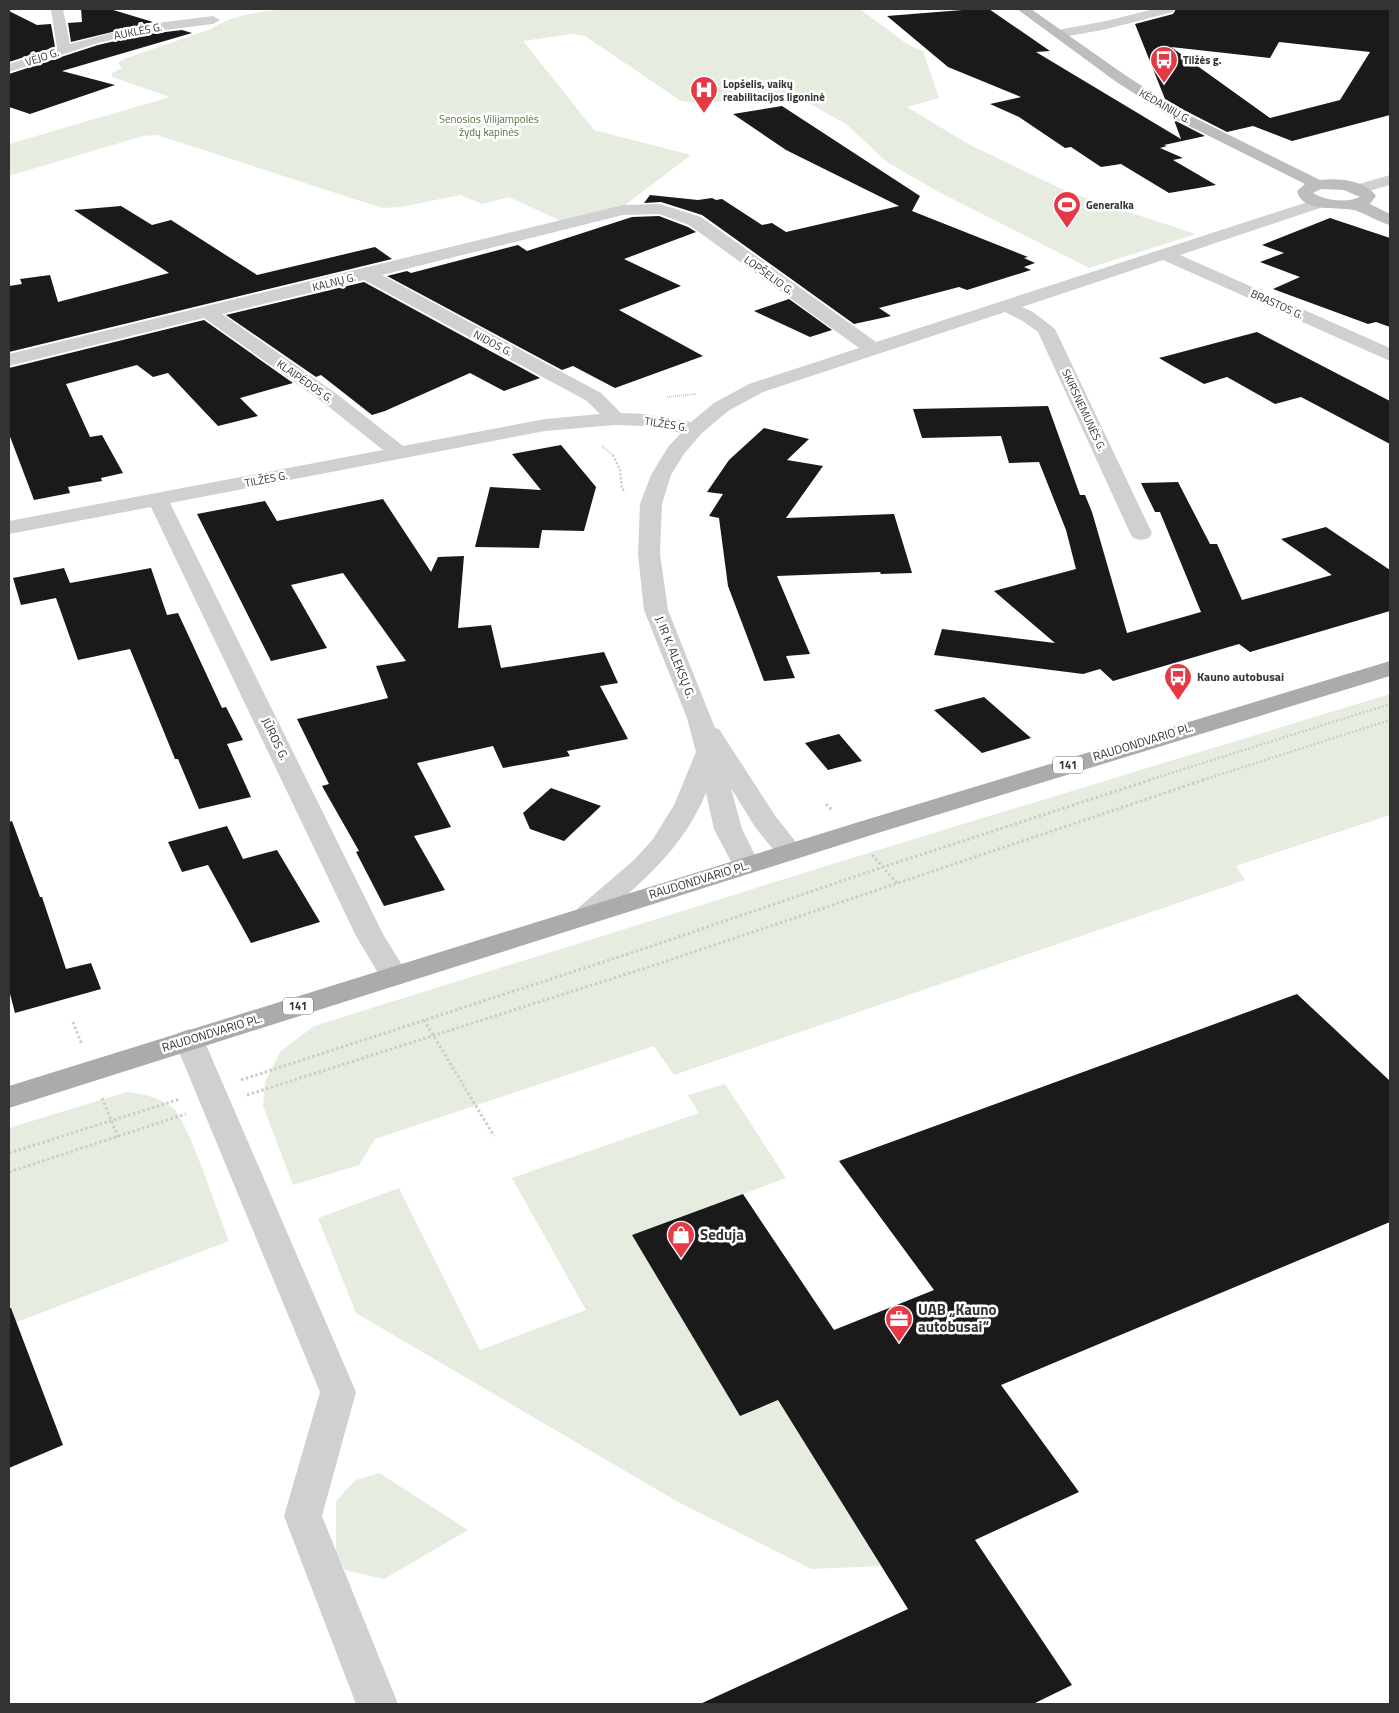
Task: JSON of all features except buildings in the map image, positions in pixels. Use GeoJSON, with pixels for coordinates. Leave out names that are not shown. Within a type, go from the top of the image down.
{"type":"FeatureCollection","features":[{"type":"Feature","properties":{"kind":"main road","name":"KĖDAINIŲ G."},"geometry":{"type":"LineString","coordinates":[[1023,9],[1120,78],[1174,113],[1318,185]]}},
{"type":"Feature","properties":{"kind":"main road"},"geometry":{"type":"LineString","coordinates":[[1356,197],[1332,205],[1320,203],[1306,195],[1305,191],[1318,185],[1338,184],[1390,220]]}},
{"type":"Feature","properties":{"kind":"main road","name":"RAUDONDVARIO PL."},"geometry":{"type":"LineString","coordinates":[[9,1097],[588,914],[1166,735],[1390,668]]}},
{"type":"Feature","properties":{"kind":"street","name":"VĖJO G."},"geometry":{"type":"LineString","coordinates":[[9,68],[64,49],[56,9]]}},
{"type":"Feature","properties":{"kind":"street"},"geometry":{"type":"LineString","coordinates":[[1058,34],[1107,25],[1168,9]]}},
{"type":"Feature","properties":{"kind":"street","name":"AUKLĖS G."},"geometry":{"type":"LineString","coordinates":[[64,49],[141,29],[213,20]]}},
{"type":"Feature","properties":{"kind":"street"},"geometry":{"type":"LineString","coordinates":[[1356,197],[1390,180]]}},
{"type":"Feature","properties":{"kind":"street","name":"TILŽĖS G."},"geometry":{"type":"LineString","coordinates":[[10,525],[158,500],[545,425],[644,420],[695,429],[721,407],[756,388],[1320,203]]}},
{"type":"Feature","properties":{"kind":"street","name":"KALNŲ G."},"geometry":{"type":"LineString","coordinates":[[9,360],[208,313],[622,210],[660,209]]}},
{"type":"Feature","properties":{"kind":"street","name":"LOPŠELIO G."},"geometry":{"type":"LineString","coordinates":[[660,209],[695,221],[873,349]]}},
{"type":"Feature","properties":{"kind":"street","name":"BRASTOS G."},"geometry":{"type":"LineString","coordinates":[[1164,254],[1390,355]]}},
{"type":"Feature","properties":{"kind":"street","name":"NIDOS G."},"geometry":{"type":"LineString","coordinates":[[366,274],[594,397],[615,420]]}},
{"type":"Feature","properties":{"kind":"street","name":"SKIRSNEMUNĖS G."},"geometry":{"type":"LineString","coordinates":[[1006,306],[1027,316],[1046,329],[1141,533]]}},
{"type":"Feature","properties":{"kind":"street","name":"KLAIPĖDOS G."},"geometry":{"type":"LineString","coordinates":[[208,313],[331,399],[399,454]]}},
{"type":"Feature","properties":{"kind":"street","name":"J. IR K. ALEKSŲ G."},"geometry":{"type":"LineString","coordinates":[[695,429],[675,451],[660,475],[651,504],[649,554],[656,610],[700,718],[765,821],[790,852]]}},
{"type":"Feature","properties":{"kind":"street","name":"JŪROS G."},"geometry":{"type":"LineString","coordinates":[[158,500],[370,936],[394,976]]}},
{"type":"Feature","properties":{"kind":"street","name":"J. IR K. ALEKSŲ G."},"geometry":{"type":"LineString","coordinates":[[700,718],[707,754],[728,829],[746,865]]}},
{"type":"Feature","properties":{"kind":"street"},"geometry":{"type":"LineString","coordinates":[[588,914],[655,854],[671,835],[689,804],[707,754]]}},
{"type":"Feature","properties":{"kind":"street"},"geometry":{"type":"LineString","coordinates":[[189,1040],[263,1215],[296,1300],[338,1392],[303,1516],[376,1704]]}},
{"type":"Feature","properties":{"kind":"path"},"geometry":{"type":"LineString","coordinates":[[545,425],[590,438],[607,448],[621,466],[622,489],[651,504]]}},
{"type":"Feature","properties":{"kind":"path"},"geometry":{"type":"LineString","coordinates":[[9,1172],[424,1020],[646,948],[882,867],[1197,764],[1390,704]]}},
{"type":"Feature","properties":{"kind":"path"},"geometry":{"type":"LineString","coordinates":[[9,1153],[433,1036],[658,964],[1211,777],[1390,720]]}},
{"type":"Feature","properties":{"kind":"path"},"geometry":{"type":"LineString","coordinates":[[424,1020],[494,1136]]}},
{"type":"Feature","properties":{"kind":"green space","name":"Senosios Vilijampolės žydų kapinės"},"geometry":{"type":"Polygon","coordinates":[[[292,9],[860,9],[907,44],[923,51],[939,98],[907,107],[970,145],[1070,193],[1196,234],[1089,268],[935,190],[887,162],[846,124],[801,99],[781,95],[700,104],[681,101],[585,36],[572,34],[523,41],[594,130],[691,155],[625,205],[561,221],[509,197],[482,204],[460,195],[401,207],[382,208],[157,135],[143,136],[9,176],[9,144],[170,97],[112,77],[112,73],[122,68],[118,63],[124,59],[211,29],[240,16],[292,9]]]}},
{"type":"Feature","properties":{"kind":"green space"},"geometry":{"type":"Polygon","coordinates":[[[1390,694],[1390,815],[1236,866],[1245,880],[674,1075],[654,1046],[375,1139],[359,1165],[293,1185],[263,1106],[265,1082],[280,1052],[314,1026],[842,861],[1390,694]]]}},
{"type":"Feature","properties":{"kind":"green space"},"geometry":{"type":"Polygon","coordinates":[[[725,1084],[786,1178],[632,1235],[740,1416],[778,1400],[881,1566],[811,1569],[678,1502],[356,1313],[318,1218],[399,1188],[480,1350],[586,1310],[512,1178],[699,1113],[688,1095],[725,1084]]]}},
{"type":"Feature","properties":{"kind":"green space"},"geometry":{"type":"Polygon","coordinates":[[[127,1092],[145,1095],[162,1101],[173,1108],[179,1116],[194,1149],[229,1241],[9,1325],[9,1128],[127,1092]]]}},
{"type":"Feature","properties":{"kind":"green space"},"geometry":{"type":"Polygon","coordinates":[[[379,1473],[468,1530],[384,1579],[345,1570],[336,1551],[336,1501],[356,1480],[379,1473]]]}},
{"type":"Feature","properties":{"kind":"place","name":"Tilžės g."},"geometry":{"type":"Point","coordinates":[1164,84]}},
{"type":"Feature","properties":{"kind":"place","name":"Lopšelis, vaikų reabilitacijos ligoninė"},"geometry":{"type":"Point","coordinates":[704,114]}},
{"type":"Feature","properties":{"kind":"place","name":"Generalka"},"geometry":{"type":"Point","coordinates":[1067,229]}},
{"type":"Feature","properties":{"kind":"place","name":"Kauno autobusai"},"geometry":{"type":"Point","coordinates":[1178,701]}},
{"type":"Feature","properties":{"kind":"place","name":"Seduja"},"geometry":{"type":"Point","coordinates":[681,1259]}},
{"type":"Feature","properties":{"kind":"place","name":"UAB „Kauno autobusai“"},"geometry":{"type":"Point","coordinates":[899,1343]}}]}
